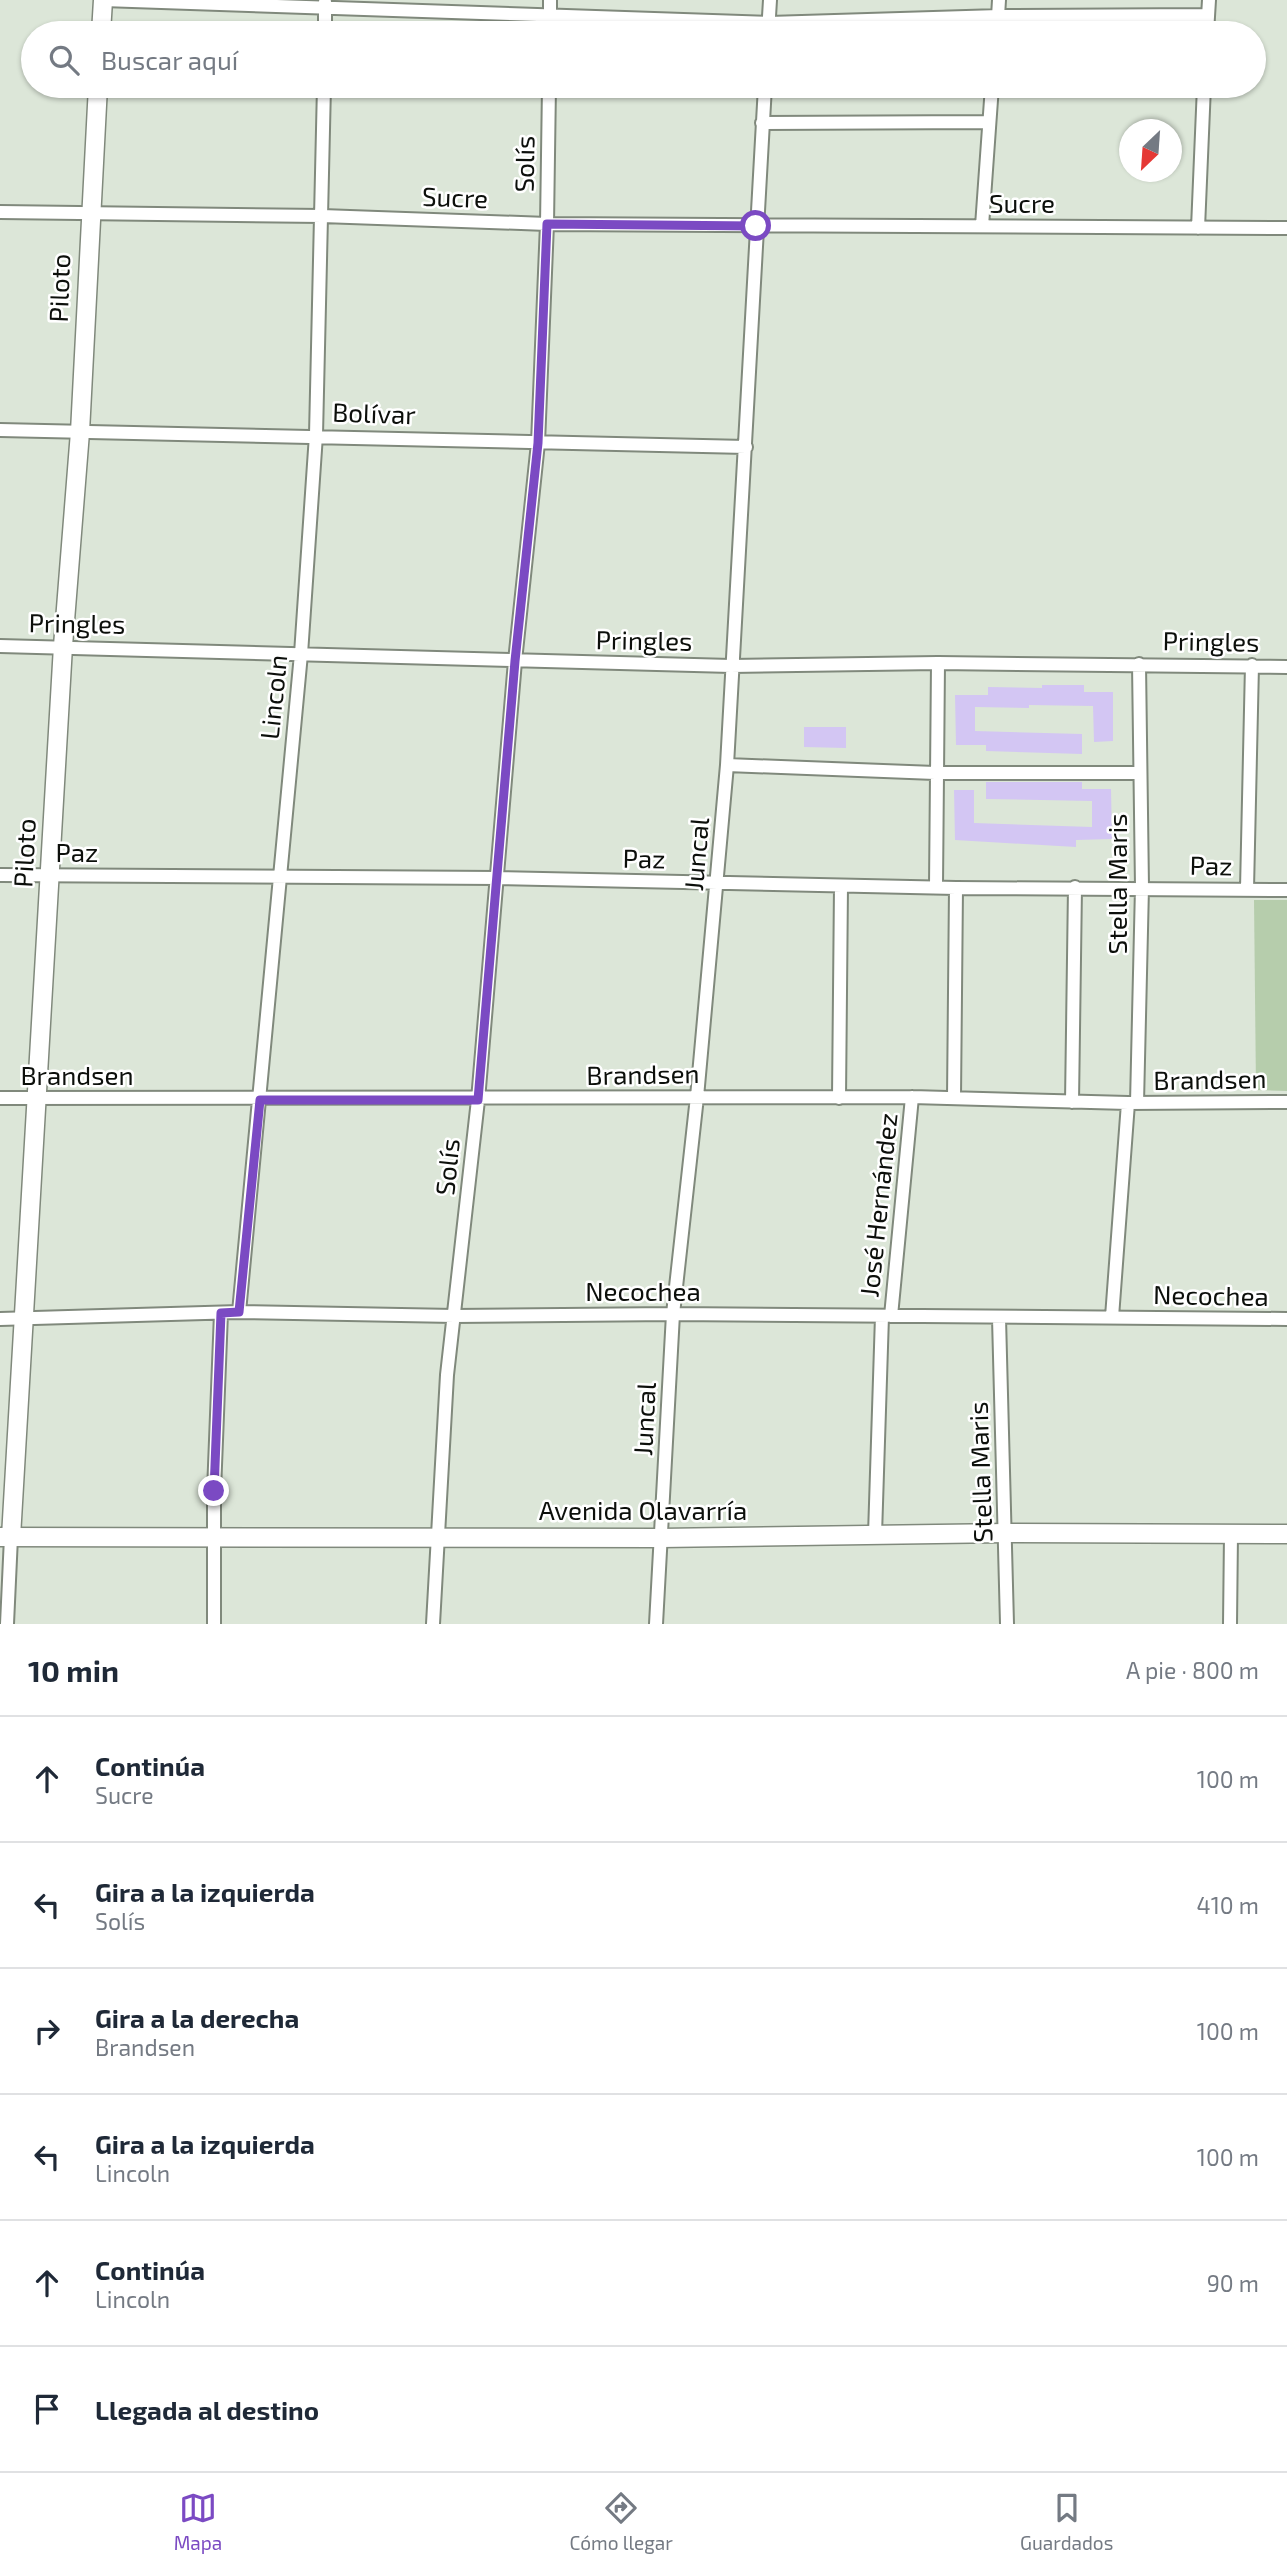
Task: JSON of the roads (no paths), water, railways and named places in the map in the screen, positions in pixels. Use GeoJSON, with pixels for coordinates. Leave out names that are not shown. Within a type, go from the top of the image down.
{"type":"FeatureCollection","features":[{"type":"Feature","properties":{"kind":"main road"},"geometry":{"type":"LineString","coordinates":[[102,21],[103,0]]}},
{"type":"Feature","properties":{"kind":"main road","name":"Piloto"},"geometry":{"type":"LineString","coordinates":[[5,1537],[39,1098],[63,646],[80,432],[96,98]]}},
{"type":"Feature","properties":{"kind":"main road","name":"Avenida Olavarría"},"geometry":{"type":"LineString","coordinates":[[5,1537],[661,1538],[1006,1533],[1287,1534]]}},
{"type":"Feature","properties":{"kind":"street"},"geometry":{"type":"LineString","coordinates":[[103,0],[325,4],[641,21]]}},
{"type":"Feature","properties":{"kind":"street"},"geometry":{"type":"LineString","coordinates":[[550,0],[550,21]]}},
{"type":"Feature","properties":{"kind":"street"},"geometry":{"type":"LineString","coordinates":[[769,21],[770,0]]}},
{"type":"Feature","properties":{"kind":"street"},"geometry":{"type":"LineString","coordinates":[[998,21],[999,0]]}},
{"type":"Feature","properties":{"kind":"street"},"geometry":{"type":"LineString","coordinates":[[1208,21],[1209,0]]}},
{"type":"Feature","properties":{"kind":"street"},"geometry":{"type":"LineString","coordinates":[[903,21],[999,16],[1208,15]]}},
{"type":"Feature","properties":{"kind":"street","name":"Lincoln"},"geometry":{"type":"LineString","coordinates":[[239,1312],[301,654],[316,435],[324,98]]}},
{"type":"Feature","properties":{"kind":"street","name":"Solís"},"geometry":{"type":"LineString","coordinates":[[433,1624],[440,1537],[447,1375],[478,1100],[515,661],[538,443],[547,224],[549,98]]}},
{"type":"Feature","properties":{"kind":"street","name":"Juncal"},"geometry":{"type":"LineString","coordinates":[[656,1624],[673,1314],[718,884],[727,765],[764,98]]}},
{"type":"Feature","properties":{"kind":"street"},"geometry":{"type":"LineString","coordinates":[[982,226],[991,98]]}},
{"type":"Feature","properties":{"kind":"street"},"geometry":{"type":"LineString","coordinates":[[1198,228],[1203,98]]}},
{"type":"Feature","properties":{"kind":"street"},"geometry":{"type":"LineString","coordinates":[[762,123],[989,122]]}},
{"type":"Feature","properties":{"kind":"street","name":"Sucre"},"geometry":{"type":"LineString","coordinates":[[0,212],[89,216],[322,216],[547,224],[1287,228]]}},
{"type":"Feature","properties":{"kind":"street","name":"Bolívar"},"geometry":{"type":"LineString","coordinates":[[0,430],[316,435],[746,447]]}},
{"type":"Feature","properties":{"kind":"street","name":"Pringles"},"geometry":{"type":"LineString","coordinates":[[0,646],[732,666],[938,663],[1287,667]]}},
{"type":"Feature","properties":{"kind":"street"},"geometry":{"type":"LineString","coordinates":[[936,886],[938,663]]}},
{"type":"Feature","properties":{"kind":"street","name":"Stella Maris"},"geometry":{"type":"LineString","coordinates":[[1112,1317],[1132,1103],[1142,887],[1139,664]]}},
{"type":"Feature","properties":{"kind":"street"},"geometry":{"type":"LineString","coordinates":[[1247,889],[1252,666]]}},
{"type":"Feature","properties":{"kind":"street"},"geometry":{"type":"LineString","coordinates":[[727,765],[935,773],[1140,773]]}},
{"type":"Feature","properties":{"kind":"street","name":"Paz"},"geometry":{"type":"LineString","coordinates":[[0,875],[498,878],[956,888],[1142,887],[1287,890]]}},
{"type":"Feature","properties":{"kind":"street"},"geometry":{"type":"LineString","coordinates":[[839,1098],[841,886]]}},
{"type":"Feature","properties":{"kind":"street"},"geometry":{"type":"LineString","coordinates":[[1072,1102],[1075,887]]}},
{"type":"Feature","properties":{"kind":"street"},"geometry":{"type":"LineString","coordinates":[[954,1098],[956,888]]}},
{"type":"Feature","properties":{"kind":"street","name":"Brandsen"},"geometry":{"type":"LineString","coordinates":[[0,1098],[478,1100],[912,1097],[1132,1103],[1287,1102]]}},
{"type":"Feature","properties":{"kind":"street","name":"José Hernández"},"geometry":{"type":"LineString","coordinates":[[875,1535],[886,1316],[912,1097]]}},
{"type":"Feature","properties":{"kind":"street","name":"Necochea"},"geometry":{"type":"LineString","coordinates":[[0,1319],[239,1312],[454,1317],[673,1314],[1287,1319]]}},
{"type":"Feature","properties":{"kind":"street"},"geometry":{"type":"LineString","coordinates":[[214,1624],[221,1313]]}},
{"type":"Feature","properties":{"kind":"street","name":"Stella Maris"},"geometry":{"type":"LineString","coordinates":[[999,1318],[1007,1624]]}},
{"type":"Feature","properties":{"kind":"street"},"geometry":{"type":"LineString","coordinates":[[1230,1624],[1231,1534]]}},
{"type":"Feature","properties":{"kind":"street","name":"Piloto"},"geometry":{"type":"LineString","coordinates":[[5,1537],[7,1624]]}}]}
